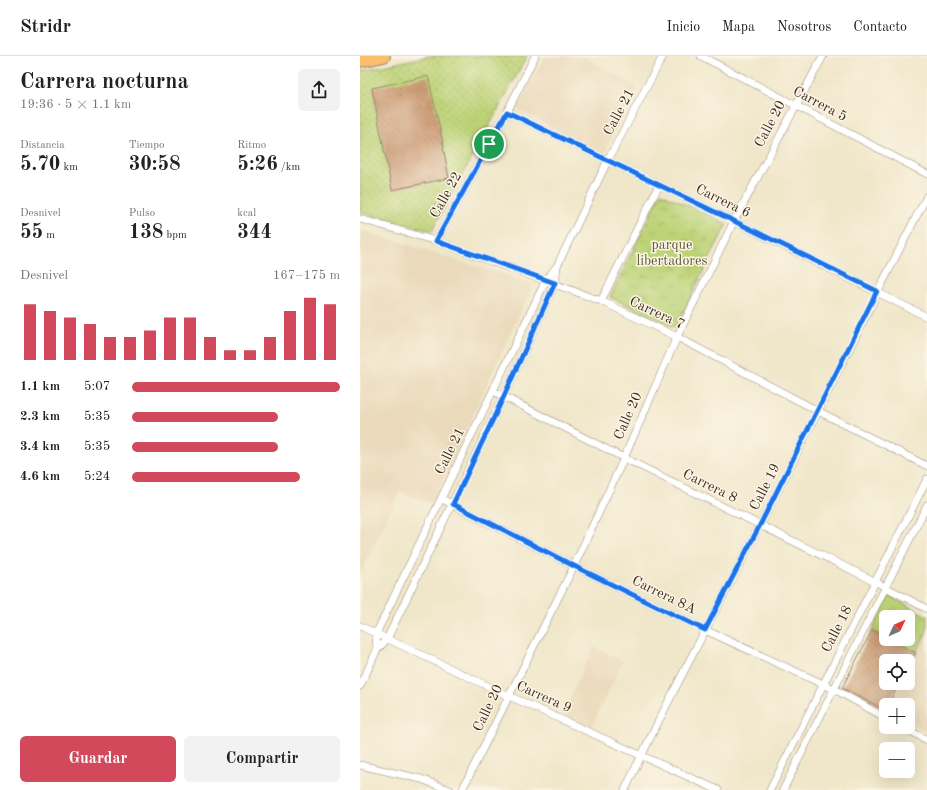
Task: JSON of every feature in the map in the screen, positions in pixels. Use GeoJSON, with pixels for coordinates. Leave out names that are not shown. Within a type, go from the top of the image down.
{"type":"FeatureCollection","features":[{"type":"Feature","properties":{"kind":"main road"},"geometry":{"type":"LineString","coordinates":[[360,61],[384,56]]}},
{"type":"Feature","properties":{"kind":"street","name":"Calle 22"},"geometry":{"type":"LineString","coordinates":[[436,241],[507,112],[535,56]]}},
{"type":"Feature","properties":{"kind":"street","name":"Calle 21"},"geometry":{"type":"LineString","coordinates":[[377,650],[376,634],[546,280],[557,266],[608,160],[663,56]]}},
{"type":"Feature","properties":{"kind":"street","name":"Carrera 5"},"geometry":{"type":"LineString","coordinates":[[701,56],[927,174]]}},
{"type":"Feature","properties":{"kind":"street","name":"Calle 20"},"geometry":{"type":"LineString","coordinates":[[462,790],[574,566],[624,458],[677,337],[734,221],[823,56]]}},
{"type":"Feature","properties":{"kind":"street","name":"Carrera 6"},"geometry":{"type":"LineString","coordinates":[[507,112],[734,221],[927,317]]}},
{"type":"Feature","properties":{"kind":"street"},"geometry":{"type":"LineString","coordinates":[[601,301],[659,185]]}},
{"type":"Feature","properties":{"kind":"street","name":"Calle 19"},"geometry":{"type":"LineString","coordinates":[[625,790],[705,630],[818,411],[877,291],[927,196]]}},
{"type":"Feature","properties":{"kind":"street","name":"Carrera 7"},"geometry":{"type":"LineString","coordinates":[[360,220],[436,241],[601,301],[677,337],[927,466]]}},
{"type":"Feature","properties":{"kind":"street","name":"Calle 21"},"geometry":{"type":"LineString","coordinates":[[360,686],[377,650],[387,639],[504,396],[555,283],[557,266]]}},
{"type":"Feature","properties":{"kind":"street","name":"Carrera 8"},"geometry":{"type":"LineString","coordinates":[[494,391],[624,458],[876,582],[927,609]]}},
{"type":"Feature","properties":{"kind":"street","name":"Calle 18"},"geometry":{"type":"LineString","coordinates":[[770,790],[927,479]]}},
{"type":"Feature","properties":{"kind":"street","name":"Carrera 8A"},"geometry":{"type":"LineString","coordinates":[[442,499],[705,630],[823,684],[879,714]]}},
{"type":"Feature","properties":{"kind":"street","name":"Calle 18"},"geometry":{"type":"LineString","coordinates":[[783,790],[927,505]]}},
{"type":"Feature","properties":{"kind":"street"},"geometry":{"type":"LineString","coordinates":[[905,523],[915,528]]}},
{"type":"Feature","properties":{"kind":"street","name":"Carrera 9"},"geometry":{"type":"LineString","coordinates":[[360,626],[509,696],[718,790]]}},
{"type":"Feature","properties":{"kind":"street"},"geometry":{"type":"LineString","coordinates":[[851,632],[860,637]]}},
{"type":"Feature","properties":{"kind":"street"},"geometry":{"type":"LineString","coordinates":[[915,734],[927,740]]}},
{"type":"Feature","properties":{"kind":"street"},"geometry":{"type":"LineString","coordinates":[[792,746],[802,750]]}},
{"type":"Feature","properties":{"kind":"street"},"geometry":{"type":"LineString","coordinates":[[360,765],[421,780],[450,790]]}},
{"type":"Feature","properties":{"kind":"shaded area"},"geometry":{"type":"Polygon","coordinates":[[[545,56],[583,56],[637,87],[604,153],[516,109],[545,56]]]}},
{"type":"Feature","properties":{"kind":"shaded area"},"geometry":{"type":"Polygon","coordinates":[[[360,230],[533,284],[432,504],[400,491],[360,574],[360,230]]]}},
{"type":"Feature","properties":{"kind":"shaded area"},"geometry":{"type":"Polygon","coordinates":[[[927,631],[927,732],[915,726],[915,698],[892,698],[896,690],[915,690],[915,654],[927,631]]]}},
{"type":"Feature","properties":{"kind":"shaded area"},"geometry":{"type":"Polygon","coordinates":[[[594,647],[623,661],[591,728],[562,714],[594,647]]]}},
{"type":"Feature","properties":{"kind":"green space"},"geometry":{"type":"Polygon","coordinates":[[[429,56],[527,56],[432,231],[360,212],[360,71],[429,56]]]}},
{"type":"Feature","properties":{"kind":"green space","name":"parque libertadores"},"geometry":{"type":"Polygon","coordinates":[[[661,193],[727,224],[675,328],[610,297],[661,193]]]}},
{"type":"Feature","properties":{"kind":"green space"},"geometry":{"type":"Polygon","coordinates":[[[889,596],[927,616],[927,631],[916,653],[902,646],[915,646],[915,610],[882,610],[889,596]]]}},
{"type":"Feature","properties":{"kind":"green space"},"geometry":{"type":"Polygon","coordinates":[[[879,616],[879,634],[872,630],[879,616]]]}},
{"type":"Feature","properties":{"kind":"building"},"geometry":{"type":"Polygon","coordinates":[[[428,76],[444,147],[449,178],[392,190],[372,88],[428,76]]]}},
{"type":"Feature","properties":{"kind":"building"},"geometry":{"type":"Polygon","coordinates":[[[872,630],[879,634],[879,646],[902,646],[916,653],[915,655],[879,654],[879,690],[896,690],[892,698],[879,698],[879,707],[842,688],[872,630]]]}},
{"type":"Feature","properties":{"kind":"route"},"geometry":{"type":"LineString","coordinates":[[507,112],[877,291],[818,411],[705,630],[574,566],[453,504],[555,283],[436,241],[489,144],[507,112]]}}]}
